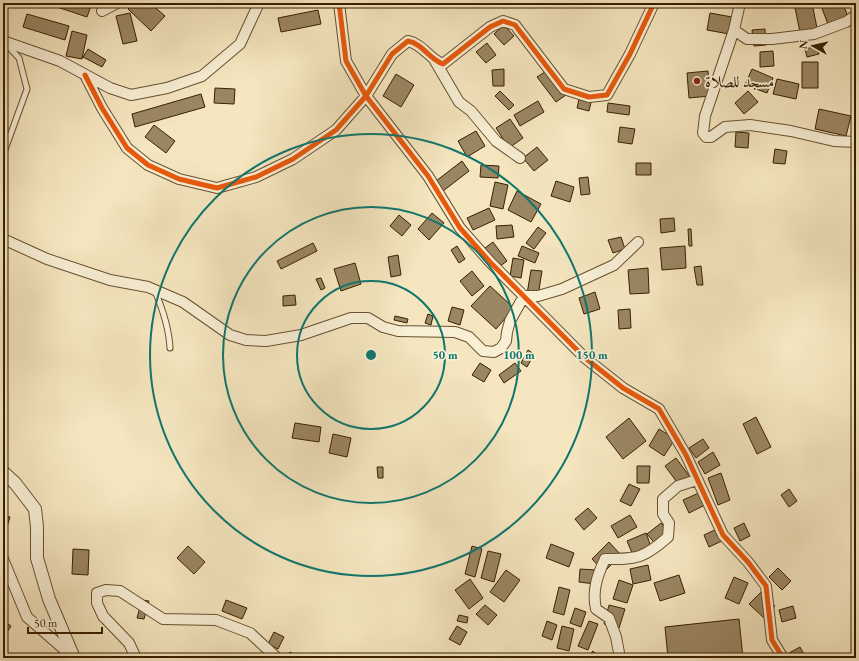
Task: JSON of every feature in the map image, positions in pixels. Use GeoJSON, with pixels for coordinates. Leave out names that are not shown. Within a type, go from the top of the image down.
{"type":"FeatureCollection","features":[{"type":"Feature","properties":{"kind":"street"},"geometry":{"type":"LineString","coordinates":[[102,12],[117,3]]}},
{"type":"Feature","properties":{"kind":"street"},"geometry":{"type":"LineString","coordinates":[[4,42],[60,61],[110,88],[131,95],[167,88],[202,76],[240,44],[259,3]]}},
{"type":"Feature","properties":{"kind":"street"},"geometry":{"type":"LineString","coordinates":[[339,3],[346,61],[366,96],[428,176],[460,228],[490,262],[584,357],[623,388],[659,409],[686,455],[723,535],[748,562],[766,586],[772,640],[782,658]]}},
{"type":"Feature","properties":{"kind":"street"},"geometry":{"type":"LineString","coordinates":[[435,61],[443,64],[490,28],[503,21],[515,24],[564,89],[589,97],[607,95],[630,54],[654,3]]}},
{"type":"Feature","properties":{"kind":"street"},"geometry":{"type":"LineString","coordinates":[[740,3],[734,30],[705,116],[703,133],[706,137],[711,137],[725,127],[750,124],[791,131],[834,141],[856,142]]}},
{"type":"Feature","properties":{"kind":"street"},"geometry":{"type":"LineString","coordinates":[[734,30],[747,39],[772,39],[814,34],[846,22],[856,15]]}},
{"type":"Feature","properties":{"kind":"street"},"geometry":{"type":"LineString","coordinates":[[85,75],[102,108],[127,148],[154,168],[179,179],[217,188],[256,177],[293,159],[336,130],[366,96],[392,54],[408,41],[416,42],[435,61],[459,102],[471,112],[496,141],[520,158]]}},
{"type":"Feature","properties":{"kind":"street"},"geometry":{"type":"LineString","coordinates":[[3,239],[54,262],[110,280],[148,287],[183,302],[230,336],[246,340],[266,341],[301,335],[351,318],[368,318],[383,327],[398,331],[455,332],[469,337],[483,351],[494,352],[501,348],[506,341],[510,321],[524,296]]}},
{"type":"Feature","properties":{"kind":"street"},"geometry":{"type":"LineString","coordinates":[[524,296],[538,296],[562,289],[614,265],[638,242]]}},
{"type":"Feature","properties":{"kind":"street"},"geometry":{"type":"LineString","coordinates":[[3,472],[15,483],[34,510],[37,527],[37,558],[49,599],[74,658]]}},
{"type":"Feature","properties":{"kind":"street"},"geometry":{"type":"LineString","coordinates":[[620,658],[616,637],[609,618],[596,609],[594,599],[597,576],[605,559],[636,558],[653,550],[668,537],[670,524],[663,514],[664,499],[678,486],[697,480]]}},
{"type":"Feature","properties":{"kind":"street"},"geometry":{"type":"LineString","coordinates":[[3,559],[27,617],[74,658]]}},
{"type":"Feature","properties":{"kind":"street"},"geometry":{"type":"LineString","coordinates":[[136,658],[128,643],[103,616],[97,603],[97,593],[106,590],[120,591],[163,620],[216,620],[250,634],[276,658]]}},
{"type":"Feature","properties":{"kind":"lane"},"geometry":{"type":"LineString","coordinates":[[3,155],[27,89],[19,58],[4,42]]}},
{"type":"Feature","properties":{"kind":"lane"},"geometry":{"type":"LineString","coordinates":[[154,290],[162,308],[170,333],[170,348]]}},
{"type":"Feature","properties":{"kind":"building"},"geometry":{"type":"Polygon","coordinates":[[[45,3],[92,3],[87,17],[45,3]]]}},
{"type":"Feature","properties":{"kind":"building"},"geometry":{"type":"Polygon","coordinates":[[[134,3],[150,3],[165,16],[151,31],[128,9],[134,3]]]}},
{"type":"Feature","properties":{"kind":"building"},"geometry":{"type":"Polygon","coordinates":[[[794,3],[812,3],[818,33],[801,37],[794,3]]]}},
{"type":"Feature","properties":{"kind":"building"},"geometry":{"type":"Polygon","coordinates":[[[820,3],[843,3],[849,20],[829,27],[820,3]]]}},
{"type":"Feature","properties":{"kind":"building"},"geometry":{"type":"Polygon","coordinates":[[[850,3],[856,3],[856,17],[855,17],[850,3]]]}},
{"type":"Feature","properties":{"kind":"building"},"geometry":{"type":"Polygon","coordinates":[[[318,10],[321,24],[281,32],[278,18],[318,10]]]}},
{"type":"Feature","properties":{"kind":"building"},"geometry":{"type":"Polygon","coordinates":[[[130,13],[137,41],[123,44],[116,16],[130,13]]]}},
{"type":"Feature","properties":{"kind":"building"},"geometry":{"type":"Polygon","coordinates":[[[710,13],[732,17],[729,34],[707,30],[710,13]]]}},
{"type":"Feature","properties":{"kind":"building"},"geometry":{"type":"Polygon","coordinates":[[[27,14],[69,26],[65,40],[23,27],[27,14]]]}},
{"type":"Feature","properties":{"kind":"building"},"geometry":{"type":"Polygon","coordinates":[[[504,25],[514,36],[504,45],[494,34],[504,25]]]}},
{"type":"Feature","properties":{"kind":"building"},"geometry":{"type":"Polygon","coordinates":[[[765,29],[766,45],[754,46],[752,30],[765,29]]]}},
{"type":"Feature","properties":{"kind":"building"},"geometry":{"type":"Polygon","coordinates":[[[72,31],[87,35],[82,59],[66,56],[72,31]]]}},
{"type":"Feature","properties":{"kind":"building"},"geometry":{"type":"Polygon","coordinates":[[[487,43],[496,55],[486,63],[476,52],[487,43]]]}},
{"type":"Feature","properties":{"kind":"building"},"geometry":{"type":"Polygon","coordinates":[[[818,46],[819,54],[807,57],[805,49],[818,46]]]}},
{"type":"Feature","properties":{"kind":"building"},"geometry":{"type":"Polygon","coordinates":[[[88,49],[106,60],[102,67],[83,57],[88,49]]]}},
{"type":"Feature","properties":{"kind":"building"},"geometry":{"type":"Polygon","coordinates":[[[773,51],[774,66],[760,67],[760,52],[773,51]]]}},
{"type":"Feature","properties":{"kind":"building"},"geometry":{"type":"Polygon","coordinates":[[[802,62],[818,62],[818,88],[802,88],[802,62]]]}},
{"type":"Feature","properties":{"kind":"building"},"geometry":{"type":"Polygon","coordinates":[[[504,69],[504,86],[493,86],[492,70],[504,69]]]}},
{"type":"Feature","properties":{"kind":"building"},"geometry":{"type":"Polygon","coordinates":[[[752,69],[773,78],[767,93],[745,85],[752,69]]]}},
{"type":"Feature","properties":{"kind":"building"},"geometry":{"type":"Polygon","coordinates":[[[548,70],[566,95],[556,102],[537,77],[548,70]]]}},
{"type":"Feature","properties":{"kind":"building"},"geometry":{"type":"Polygon","coordinates":[[[708,71],[710,96],[689,98],[687,73],[708,71]]]}},
{"type":"Feature","properties":{"kind":"building"},"geometry":{"type":"Polygon","coordinates":[[[396,74],[414,85],[401,107],[383,96],[396,74]]]}},
{"type":"Feature","properties":{"kind":"building"},"geometry":{"type":"Polygon","coordinates":[[[777,79],[799,84],[796,99],[773,94],[777,79]]]}},
{"type":"Feature","properties":{"kind":"building"},"geometry":{"type":"Polygon","coordinates":[[[215,88],[235,89],[234,104],[214,103],[215,88]]]}},
{"type":"Feature","properties":{"kind":"building"},"geometry":{"type":"Polygon","coordinates":[[[500,91],[514,105],[509,110],[495,96],[500,91]]]}},
{"type":"Feature","properties":{"kind":"building"},"geometry":{"type":"Polygon","coordinates":[[[748,91],[758,102],[744,114],[735,103],[748,91]]]}},
{"type":"Feature","properties":{"kind":"building"},"geometry":{"type":"Polygon","coordinates":[[[201,94],[205,107],[135,127],[132,114],[201,94]]]}},
{"type":"Feature","properties":{"kind":"building"},"geometry":{"type":"Polygon","coordinates":[[[580,95],[592,98],[589,111],[577,108],[580,95]]]}},
{"type":"Feature","properties":{"kind":"building"},"geometry":{"type":"Polygon","coordinates":[[[538,101],[544,112],[520,126],[514,115],[538,101]]]}},
{"type":"Feature","properties":{"kind":"building"},"geometry":{"type":"Polygon","coordinates":[[[608,103],[630,106],[629,115],[607,112],[608,103]]]}},
{"type":"Feature","properties":{"kind":"building"},"geometry":{"type":"Polygon","coordinates":[[[819,109],[851,116],[846,136],[815,129],[819,109]]]}},
{"type":"Feature","properties":{"kind":"building"},"geometry":{"type":"Polygon","coordinates":[[[510,119],[523,138],[509,148],[496,128],[510,119]]]}},
{"type":"Feature","properties":{"kind":"building"},"geometry":{"type":"Polygon","coordinates":[[[154,125],[175,141],[166,153],[145,137],[154,125]]]}},
{"type":"Feature","properties":{"kind":"building"},"geometry":{"type":"Polygon","coordinates":[[[620,127],[635,129],[632,144],[618,142],[620,127]]]}},
{"type":"Feature","properties":{"kind":"building"},"geometry":{"type":"Polygon","coordinates":[[[476,131],[485,146],[467,157],[458,141],[476,131]]]}},
{"type":"Feature","properties":{"kind":"building"},"geometry":{"type":"Polygon","coordinates":[[[736,132],[749,133],[748,148],[735,147],[736,132]]]}},
{"type":"Feature","properties":{"kind":"building"},"geometry":{"type":"Polygon","coordinates":[[[537,147],[548,160],[534,171],[523,158],[537,147]]]}},
{"type":"Feature","properties":{"kind":"building"},"geometry":{"type":"Polygon","coordinates":[[[775,149],[787,151],[785,164],[773,163],[775,149]]]}},
{"type":"Feature","properties":{"kind":"building"},"geometry":{"type":"Polygon","coordinates":[[[462,161],[469,171],[443,191],[436,181],[462,161]]]}},
{"type":"Feature","properties":{"kind":"building"},"geometry":{"type":"Polygon","coordinates":[[[636,163],[651,163],[651,175],[636,175],[636,163]]]}},
{"type":"Feature","properties":{"kind":"building"},"geometry":{"type":"Polygon","coordinates":[[[481,165],[499,166],[498,178],[480,177],[481,165]]]}},
{"type":"Feature","properties":{"kind":"building"},"geometry":{"type":"Polygon","coordinates":[[[588,177],[590,194],[581,195],[579,178],[588,177]]]}},
{"type":"Feature","properties":{"kind":"building"},"geometry":{"type":"Polygon","coordinates":[[[556,181],[574,187],[570,202],[551,196],[556,181]]]}},
{"type":"Feature","properties":{"kind":"building"},"geometry":{"type":"Polygon","coordinates":[[[495,182],[508,185],[503,209],[490,206],[495,182]]]}},
{"type":"Feature","properties":{"kind":"building"},"geometry":{"type":"Polygon","coordinates":[[[517,191],[541,204],[531,222],[508,210],[517,191]]]}},
{"type":"Feature","properties":{"kind":"building"},"geometry":{"type":"Polygon","coordinates":[[[489,208],[495,220],[473,230],[467,218],[489,208]]]}},
{"type":"Feature","properties":{"kind":"building"},"geometry":{"type":"Polygon","coordinates":[[[432,213],[444,223],[429,240],[418,229],[432,213]]]}},
{"type":"Feature","properties":{"kind":"building"},"geometry":{"type":"Polygon","coordinates":[[[399,215],[411,225],[402,236],[390,226],[399,215]]]}},
{"type":"Feature","properties":{"kind":"building"},"geometry":{"type":"Polygon","coordinates":[[[674,218],[675,231],[661,233],[660,219],[674,218]]]}},
{"type":"Feature","properties":{"kind":"building"},"geometry":{"type":"Polygon","coordinates":[[[512,225],[514,237],[497,239],[496,226],[512,225]]]}},
{"type":"Feature","properties":{"kind":"building"},"geometry":{"type":"Polygon","coordinates":[[[538,227],[546,233],[534,249],[526,243],[538,227]]]}},
{"type":"Feature","properties":{"kind":"building"},"geometry":{"type":"Polygon","coordinates":[[[688,229],[691,229],[692,246],[689,246],[688,229]]]}},
{"type":"Feature","properties":{"kind":"building"},"geometry":{"type":"Polygon","coordinates":[[[621,237],[625,249],[613,253],[608,240],[621,237]]]}},
{"type":"Feature","properties":{"kind":"building"},"geometry":{"type":"Polygon","coordinates":[[[493,242],[507,261],[499,267],[485,248],[493,242]]]}},
{"type":"Feature","properties":{"kind":"building"},"geometry":{"type":"Polygon","coordinates":[[[313,243],[317,251],[281,269],[277,261],[313,243]]]}},
{"type":"Feature","properties":{"kind":"building"},"geometry":{"type":"Polygon","coordinates":[[[457,246],[465,259],[459,263],[451,250],[457,246]]]}},
{"type":"Feature","properties":{"kind":"building"},"geometry":{"type":"Polygon","coordinates":[[[522,246],[539,253],[535,263],[518,256],[522,246]]]}},
{"type":"Feature","properties":{"kind":"building"},"geometry":{"type":"Polygon","coordinates":[[[685,246],[686,268],[662,270],[660,248],[685,246]]]}},
{"type":"Feature","properties":{"kind":"building"},"geometry":{"type":"Polygon","coordinates":[[[398,255],[401,275],[391,277],[388,257],[398,255]]]}},
{"type":"Feature","properties":{"kind":"building"},"geometry":{"type":"Polygon","coordinates":[[[513,258],[524,260],[521,278],[510,276],[513,258]]]}},
{"type":"Feature","properties":{"kind":"building"},"geometry":{"type":"Polygon","coordinates":[[[355,263],[361,284],[341,291],[334,269],[355,263]]]}},
{"type":"Feature","properties":{"kind":"building"},"geometry":{"type":"Polygon","coordinates":[[[701,266],[703,285],[697,285],[694,267],[701,266]]]}},
{"type":"Feature","properties":{"kind":"building"},"geometry":{"type":"Polygon","coordinates":[[[648,268],[649,293],[630,294],[628,270],[648,268]]]}},
{"type":"Feature","properties":{"kind":"building"},"geometry":{"type":"Polygon","coordinates":[[[531,270],[542,271],[538,296],[527,294],[531,270]]]}},
{"type":"Feature","properties":{"kind":"building"},"geometry":{"type":"Polygon","coordinates":[[[472,271],[484,286],[472,296],[460,281],[472,271]]]}},
{"type":"Feature","properties":{"kind":"building"},"geometry":{"type":"Polygon","coordinates":[[[321,278],[325,288],[321,290],[316,279],[321,278]]]}},
{"type":"Feature","properties":{"kind":"building"},"geometry":{"type":"Polygon","coordinates":[[[490,286],[514,308],[496,329],[471,306],[490,286]]]}},
{"type":"Feature","properties":{"kind":"building"},"geometry":{"type":"Polygon","coordinates":[[[595,292],[600,309],[584,314],[579,298],[595,292]]]}},
{"type":"Feature","properties":{"kind":"building"},"geometry":{"type":"Polygon","coordinates":[[[295,295],[296,305],[283,306],[283,296],[295,295]]]}},
{"type":"Feature","properties":{"kind":"building"},"geometry":{"type":"Polygon","coordinates":[[[452,307],[464,310],[460,325],[448,321],[452,307]]]}},
{"type":"Feature","properties":{"kind":"building"},"geometry":{"type":"Polygon","coordinates":[[[630,309],[631,328],[619,329],[618,310],[630,309]]]}},
{"type":"Feature","properties":{"kind":"building"},"geometry":{"type":"Polygon","coordinates":[[[428,314],[433,316],[431,325],[425,323],[428,314]]]}},
{"type":"Feature","properties":{"kind":"building"},"geometry":{"type":"Polygon","coordinates":[[[395,316],[408,319],[407,323],[394,320],[395,316]]]}},
{"type":"Feature","properties":{"kind":"building"},"geometry":{"type":"Polygon","coordinates":[[[528,350],[534,354],[527,367],[521,363],[528,350]]]}},
{"type":"Feature","properties":{"kind":"building"},"geometry":{"type":"Polygon","coordinates":[[[480,363],[491,370],[484,382],[472,375],[480,363]]]}},
{"type":"Feature","properties":{"kind":"building"},"geometry":{"type":"Polygon","coordinates":[[[515,363],[521,371],[504,383],[499,375],[515,363]]]}},
{"type":"Feature","properties":{"kind":"building"},"geometry":{"type":"Polygon","coordinates":[[[756,417],[771,447],[757,454],[743,424],[756,417]]]}},
{"type":"Feature","properties":{"kind":"building"},"geometry":{"type":"Polygon","coordinates":[[[629,418],[646,441],[623,459],[606,437],[629,418]]]}},
{"type":"Feature","properties":{"kind":"building"},"geometry":{"type":"Polygon","coordinates":[[[295,423],[321,427],[319,442],[292,438],[295,423]]]}},
{"type":"Feature","properties":{"kind":"building"},"geometry":{"type":"Polygon","coordinates":[[[659,429],[675,439],[664,456],[649,446],[659,429]]]}},
{"type":"Feature","properties":{"kind":"building"},"geometry":{"type":"Polygon","coordinates":[[[333,434],[351,438],[347,457],[329,453],[333,434]]]}},
{"type":"Feature","properties":{"kind":"building"},"geometry":{"type":"Polygon","coordinates":[[[703,439],[709,448],[696,458],[689,448],[703,439]]]}},
{"type":"Feature","properties":{"kind":"building"},"geometry":{"type":"Polygon","coordinates":[[[713,452],[720,465],[705,474],[698,462],[713,452]]]}},
{"type":"Feature","properties":{"kind":"building"},"geometry":{"type":"Polygon","coordinates":[[[676,458],[693,481],[682,489],[665,466],[676,458]]]}},
{"type":"Feature","properties":{"kind":"building"},"geometry":{"type":"Polygon","coordinates":[[[637,466],[650,466],[649,483],[637,483],[637,466]]]}},
{"type":"Feature","properties":{"kind":"building"},"geometry":{"type":"Polygon","coordinates":[[[377,467],[383,467],[383,478],[378,478],[377,467]]]}},
{"type":"Feature","properties":{"kind":"building"},"geometry":{"type":"Polygon","coordinates":[[[721,473],[730,500],[718,505],[708,478],[721,473]]]}},
{"type":"Feature","properties":{"kind":"building"},"geometry":{"type":"Polygon","coordinates":[[[629,484],[640,489],[631,506],[620,501],[629,484]]]}},
{"type":"Feature","properties":{"kind":"building"},"geometry":{"type":"Polygon","coordinates":[[[789,489],[797,501],[789,507],[781,495],[789,489]]]}},
{"type":"Feature","properties":{"kind":"building"},"geometry":{"type":"Polygon","coordinates":[[[701,492],[707,504],[689,513],[683,500],[701,492]]]}},
{"type":"Feature","properties":{"kind":"building"},"geometry":{"type":"Polygon","coordinates":[[[588,508],[597,518],[584,530],[575,519],[588,508]]]}},
{"type":"Feature","properties":{"kind":"building"},"geometry":{"type":"Polygon","coordinates":[[[3,515],[10,517],[3,540],[3,515]]]}},
{"type":"Feature","properties":{"kind":"building"},"geometry":{"type":"Polygon","coordinates":[[[630,515],[637,527],[618,538],[611,526],[630,515]]]}},
{"type":"Feature","properties":{"kind":"building"},"geometry":{"type":"Polygon","coordinates":[[[661,523],[671,535],[657,546],[647,534],[661,523]]]}},
{"type":"Feature","properties":{"kind":"building"},"geometry":{"type":"Polygon","coordinates":[[[744,523],[750,536],[740,541],[734,528],[744,523]]]}},
{"type":"Feature","properties":{"kind":"building"},"geometry":{"type":"Polygon","coordinates":[[[719,528],[724,540],[709,547],[704,535],[719,528]]]}},
{"type":"Feature","properties":{"kind":"building"},"geometry":{"type":"Polygon","coordinates":[[[646,533],[653,552],[635,560],[627,541],[646,533]]]}},
{"type":"Feature","properties":{"kind":"building"},"geometry":{"type":"Polygon","coordinates":[[[609,542],[621,555],[604,572],[592,559],[609,542]]]}},
{"type":"Feature","properties":{"kind":"building"},"geometry":{"type":"Polygon","coordinates":[[[551,544],[574,553],[569,567],[546,558],[551,544]]]}},
{"type":"Feature","properties":{"kind":"building"},"geometry":{"type":"Polygon","coordinates":[[[188,546],[205,562],[194,574],[177,558],[188,546]]]}},
{"type":"Feature","properties":{"kind":"building"},"geometry":{"type":"Polygon","coordinates":[[[472,546],[482,549],[475,577],[465,574],[472,546]]]}},
{"type":"Feature","properties":{"kind":"building"},"geometry":{"type":"Polygon","coordinates":[[[73,549],[89,550],[88,575],[72,574],[73,549]]]}},
{"type":"Feature","properties":{"kind":"building"},"geometry":{"type":"Polygon","coordinates":[[[488,551],[501,554],[494,582],[481,578],[488,551]]]}},
{"type":"Feature","properties":{"kind":"building"},"geometry":{"type":"Polygon","coordinates":[[[648,565],[651,580],[633,584],[630,569],[648,565]]]}},
{"type":"Feature","properties":{"kind":"building"},"geometry":{"type":"Polygon","coordinates":[[[778,568],[791,581],[782,590],[769,577],[778,568]]]}},
{"type":"Feature","properties":{"kind":"building"},"geometry":{"type":"Polygon","coordinates":[[[580,569],[596,570],[595,584],[579,582],[580,569]]]}},
{"type":"Feature","properties":{"kind":"building"},"geometry":{"type":"Polygon","coordinates":[[[506,570],[520,580],[504,602],[490,592],[506,570]]]}},
{"type":"Feature","properties":{"kind":"building"},"geometry":{"type":"Polygon","coordinates":[[[679,575],[685,593],[660,601],[654,583],[679,575]]]}},
{"type":"Feature","properties":{"kind":"building"},"geometry":{"type":"Polygon","coordinates":[[[734,577],[748,583],[739,604],[725,598],[734,577]]]}},
{"type":"Feature","properties":{"kind":"building"},"geometry":{"type":"Polygon","coordinates":[[[470,579],[483,598],[469,609],[455,590],[470,579]]]}},
{"type":"Feature","properties":{"kind":"building"},"geometry":{"type":"Polygon","coordinates":[[[619,580],[633,585],[627,603],[613,599],[619,580]]]}},
{"type":"Feature","properties":{"kind":"building"},"geometry":{"type":"Polygon","coordinates":[[[559,587],[570,590],[564,615],[553,612],[559,587]]]}},
{"type":"Feature","properties":{"kind":"building"},"geometry":{"type":"Polygon","coordinates":[[[761,592],[775,606],[764,618],[749,604],[761,592]]]}},
{"type":"Feature","properties":{"kind":"building"},"geometry":{"type":"Polygon","coordinates":[[[142,600],[149,601],[144,619],[137,618],[142,600]]]}},
{"type":"Feature","properties":{"kind":"building"},"geometry":{"type":"Polygon","coordinates":[[[226,600],[247,608],[242,619],[222,611],[226,600]]]}},
{"type":"Feature","properties":{"kind":"building"},"geometry":{"type":"Polygon","coordinates":[[[485,605],[497,615],[488,625],[476,614],[485,605]]]}},
{"type":"Feature","properties":{"kind":"building"},"geometry":{"type":"Polygon","coordinates":[[[609,605],[625,609],[619,628],[604,624],[609,605]]]}},
{"type":"Feature","properties":{"kind":"building"},"geometry":{"type":"Polygon","coordinates":[[[793,606],[796,618],[782,622],[779,610],[793,606]]]}},
{"type":"Feature","properties":{"kind":"building"},"geometry":{"type":"Polygon","coordinates":[[[575,608],[586,612],[581,627],[570,623],[575,608]]]}},
{"type":"Feature","properties":{"kind":"building"},"geometry":{"type":"Polygon","coordinates":[[[459,615],[468,617],[467,623],[457,621],[459,615]]]}},
{"type":"Feature","properties":{"kind":"building"},"geometry":{"type":"Polygon","coordinates":[[[739,619],[743,658],[668,658],[665,627],[739,619]]]}},
{"type":"Feature","properties":{"kind":"building"},"geometry":{"type":"Polygon","coordinates":[[[3,621],[11,626],[3,638],[3,621]]]}},
{"type":"Feature","properties":{"kind":"building"},"geometry":{"type":"Polygon","coordinates":[[[547,621],[557,625],[552,640],[542,636],[547,621]]]}},
{"type":"Feature","properties":{"kind":"building"},"geometry":{"type":"Polygon","coordinates":[[[589,621],[598,624],[588,650],[578,646],[589,621]]]}},
{"type":"Feature","properties":{"kind":"building"},"geometry":{"type":"Polygon","coordinates":[[[457,626],[467,632],[460,645],[449,639],[457,626]]]}},
{"type":"Feature","properties":{"kind":"building"},"geometry":{"type":"Polygon","coordinates":[[[562,626],[574,629],[569,651],[557,648],[562,626]]]}},
{"type":"Feature","properties":{"kind":"building"},"geometry":{"type":"Polygon","coordinates":[[[274,632],[284,637],[278,649],[268,644],[274,632]]]}},
{"type":"Feature","properties":{"kind":"building"},"geometry":{"type":"Polygon","coordinates":[[[800,647],[806,658],[792,658],[789,653],[800,647]]]}},
{"type":"Feature","properties":{"kind":"building"},"geometry":{"type":"Polygon","coordinates":[[[593,651],[600,658],[586,658],[593,651]]]}},
{"type":"Feature","properties":{"kind":"building"},"geometry":{"type":"Polygon","coordinates":[[[290,652],[301,658],[287,658],[290,652]]]}},
{"type":"Feature","properties":{"kind":"cycle path"},"geometry":{"type":"LineString","coordinates":[[339,3],[346,61],[366,96],[428,176],[460,228],[490,262],[584,357],[623,388],[659,409],[686,455],[723,535],[748,562],[766,586],[772,640],[783,658]]}},
{"type":"Feature","properties":{"kind":"cycle path"},"geometry":{"type":"LineString","coordinates":[[85,75],[102,108],[127,148],[148,165],[179,179],[217,188],[256,177],[293,159],[336,130],[366,96],[392,54],[408,41],[418,45],[434,59],[443,64],[490,27],[503,21],[515,25],[564,89],[589,97],[607,95],[630,54],[654,3]]}},
{"type":"Feature","properties":{"kind":"place","name":"مسجد للصلاة"},"geometry":{"type":"Point","coordinates":[697,81]}}]}
